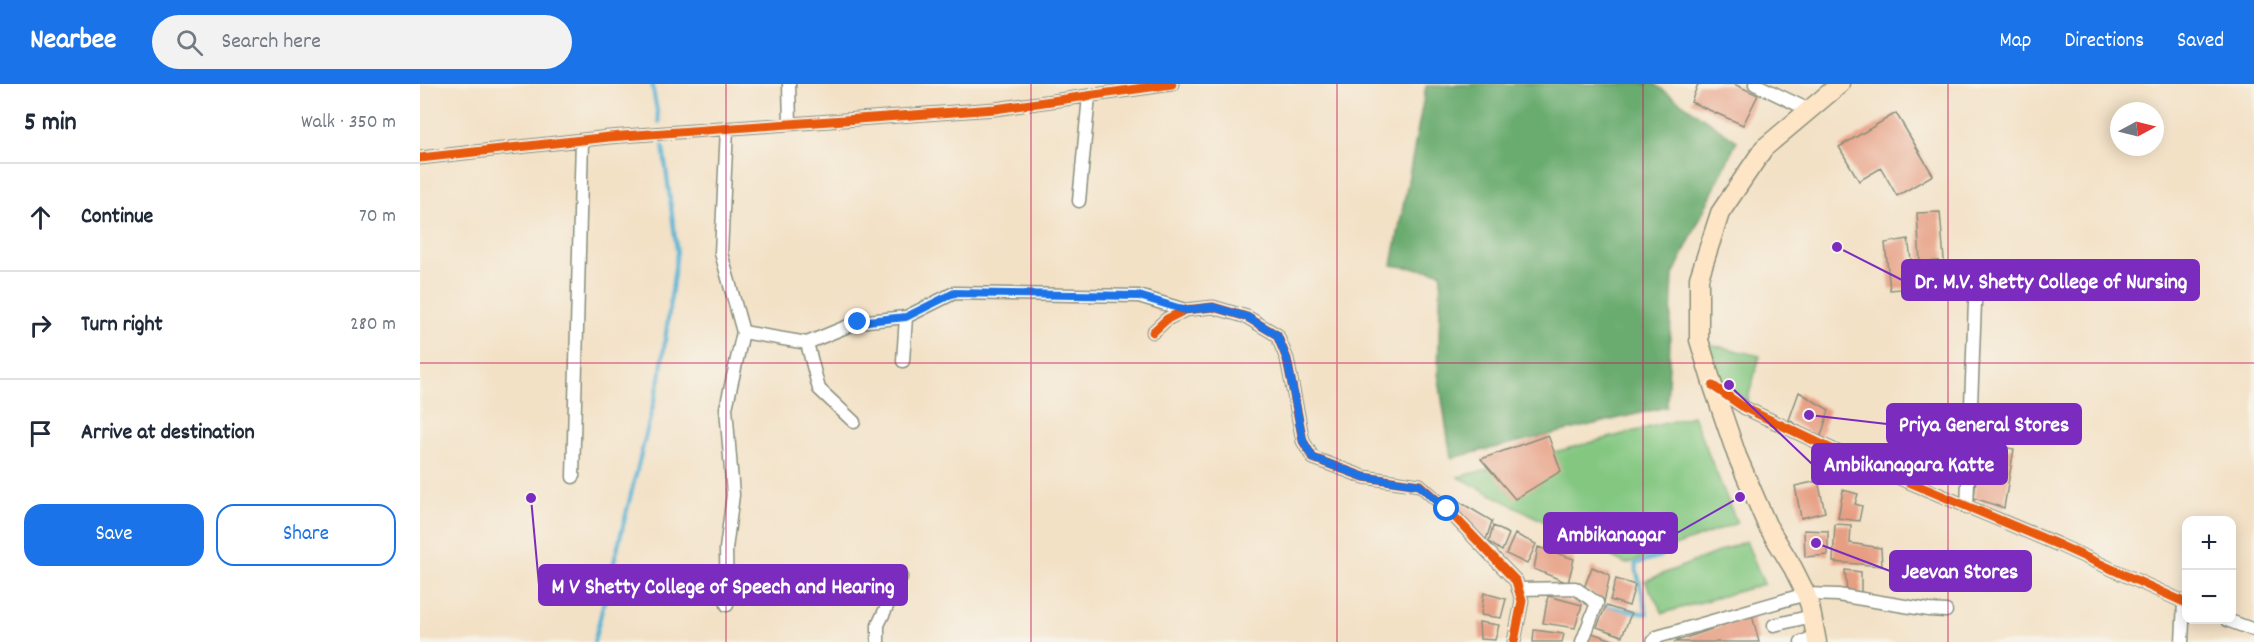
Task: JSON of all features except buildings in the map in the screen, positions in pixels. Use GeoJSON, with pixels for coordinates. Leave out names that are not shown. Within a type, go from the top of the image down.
{"type":"FeatureCollection","features":[{"type":"Feature","properties":{"kind":"main road"},"geometry":{"type":"LineString","coordinates":[[1811,640],[1812,616],[1806,594],[1767,525],[1737,456],[1713,386],[1699,340],[1699,278],[1720,213],[1764,148],[1840,84]]}},
{"type":"Feature","properties":{"kind":"street"},"geometry":{"type":"LineString","coordinates":[[789,84],[790,124]]}},
{"type":"Feature","properties":{"kind":"street"},"geometry":{"type":"LineString","coordinates":[[420,158],[582,140],[995,109],[1172,84]]}},
{"type":"Feature","properties":{"kind":"street"},"geometry":{"type":"LineString","coordinates":[[1755,84],[1809,110]]}},
{"type":"Feature","properties":{"kind":"street"},"geometry":{"type":"LineString","coordinates":[[1079,201],[1089,96]]}},
{"type":"Feature","properties":{"kind":"street"},"geometry":{"type":"LineString","coordinates":[[727,129],[721,253],[743,332],[726,408],[733,495],[726,549],[727,605]]}},
{"type":"Feature","properties":{"kind":"street"},"geometry":{"type":"LineString","coordinates":[[573,477],[582,140]]}},
{"type":"Feature","properties":{"kind":"street"},"geometry":{"type":"LineString","coordinates":[[1967,508],[1975,302],[1972,271]]}},
{"type":"Feature","properties":{"kind":"street"},"geometry":{"type":"LineString","coordinates":[[743,332],[807,343],[858,322],[906,317],[954,293],[1139,296],[1185,310]]}},
{"type":"Feature","properties":{"kind":"street"},"geometry":{"type":"LineString","coordinates":[[1153,332],[1167,319],[1185,310],[1213,307],[1247,317],[1277,335],[1287,359],[1303,441],[1313,458],[1364,477],[1419,485],[1447,509],[1516,581],[1522,601],[1514,642]]}},
{"type":"Feature","properties":{"kind":"street"},"geometry":{"type":"LineString","coordinates":[[903,362],[906,317]]}},
{"type":"Feature","properties":{"kind":"street"},"geometry":{"type":"LineString","coordinates":[[807,343],[819,390],[854,422]]}},
{"type":"Feature","properties":{"kind":"street"},"geometry":{"type":"LineString","coordinates":[[1713,386],[1745,408],[1840,453],[2059,545],[2182,602]]}},
{"type":"Feature","properties":{"kind":"street"},"geometry":{"type":"LineString","coordinates":[[878,642],[878,625],[901,577]]}},
{"type":"Feature","properties":{"kind":"street"},"geometry":{"type":"LineString","coordinates":[[1518,589],[1575,588],[1597,603],[1582,642]]}},
{"type":"Feature","properties":{"kind":"street"},"geometry":{"type":"LineString","coordinates":[[1653,642],[1658,637],[1806,594],[1838,596],[1946,611]]}},
{"type":"Feature","properties":{"kind":"street"},"geometry":{"type":"LineString","coordinates":[[1774,626],[1812,616]]}},
{"type":"Feature","properties":{"kind":"street"},"geometry":{"type":"LineString","coordinates":[[2236,623],[2254,630]]}},
{"type":"Feature","properties":{"kind":"street"},"geometry":{"type":"LineString","coordinates":[[2182,642],[2183,624]]}},
{"type":"Feature","properties":{"kind":"green space"},"geometry":{"type":"Polygon","coordinates":[[[1654,84],[1737,141],[1673,275],[1667,407],[1451,458],[1438,373],[1441,272],[1392,265],[1426,86],[1654,84]]]}},
{"type":"Feature","properties":{"kind":"green space"},"geometry":{"type":"Polygon","coordinates":[[[1704,343],[1760,356],[1745,408],[1719,385],[1704,343]]]}},
{"type":"Feature","properties":{"kind":"green space"},"geometry":{"type":"Polygon","coordinates":[[[1693,416],[1737,523],[1626,564],[1458,477],[1693,416]]]}},
{"type":"Feature","properties":{"kind":"green space"},"geometry":{"type":"Polygon","coordinates":[[[1746,541],[1764,584],[1663,613],[1645,581],[1746,541]]]}},
{"type":"Feature","properties":{"kind":"waterway"},"geometry":{"type":"LineString","coordinates":[[652,84],[659,122]]}},
{"type":"Feature","properties":{"kind":"waterway"},"geometry":{"type":"LineString","coordinates":[[594,642],[660,378],[677,252],[663,146]]}},
{"type":"Feature","properties":{"kind":"waterway"},"geometry":{"type":"LineString","coordinates":[[1606,606],[1647,614],[1635,564],[1661,556]]}},
{"type":"Feature","properties":{"kind":"cycle path"},"geometry":{"type":"LineString","coordinates":[[420,158],[609,137],[995,109],[1172,84]]}},
{"type":"Feature","properties":{"kind":"cycle path"},"geometry":{"type":"LineString","coordinates":[[1153,332],[1167,319],[1185,310],[1213,307],[1247,317],[1277,335],[1287,359],[1303,441],[1313,458],[1364,477],[1420,485],[1447,509],[1516,581],[1522,601],[1514,642]]}},
{"type":"Feature","properties":{"kind":"cycle path"},"geometry":{"type":"LineString","coordinates":[[1713,386],[1745,408],[1840,453],[2059,545],[2182,601]]}},
{"type":"Feature","properties":{"kind":"place","name":"Dr. M.V. Shetty College of Nursing"},"geometry":{"type":"Point","coordinates":[1837,247]}},
{"type":"Feature","properties":{"kind":"place","name":"Ambikanagara Katte"},"geometry":{"type":"Point","coordinates":[1729,385]}},
{"type":"Feature","properties":{"kind":"place","name":"Priya General Stores"},"geometry":{"type":"Point","coordinates":[1809,415]}},
{"type":"Feature","properties":{"kind":"place","name":"Ambikanagar"},"geometry":{"type":"Point","coordinates":[1740,497]}},
{"type":"Feature","properties":{"kind":"place","name":"M V Shetty College of Speech and Hearing"},"geometry":{"type":"Point","coordinates":[531,498]}},
{"type":"Feature","properties":{"kind":"place","name":"Jeevan Stores"},"geometry":{"type":"Point","coordinates":[1816,543]}},
{"type":"Feature","properties":{"kind":"route"},"geometry":{"type":"LineString","coordinates":[[858,322],[906,317],[954,293],[1139,296],[1185,310],[1213,307],[1247,317],[1277,335],[1287,359],[1303,441],[1313,458],[1364,477],[1419,485],[1447,509]]}}]}
